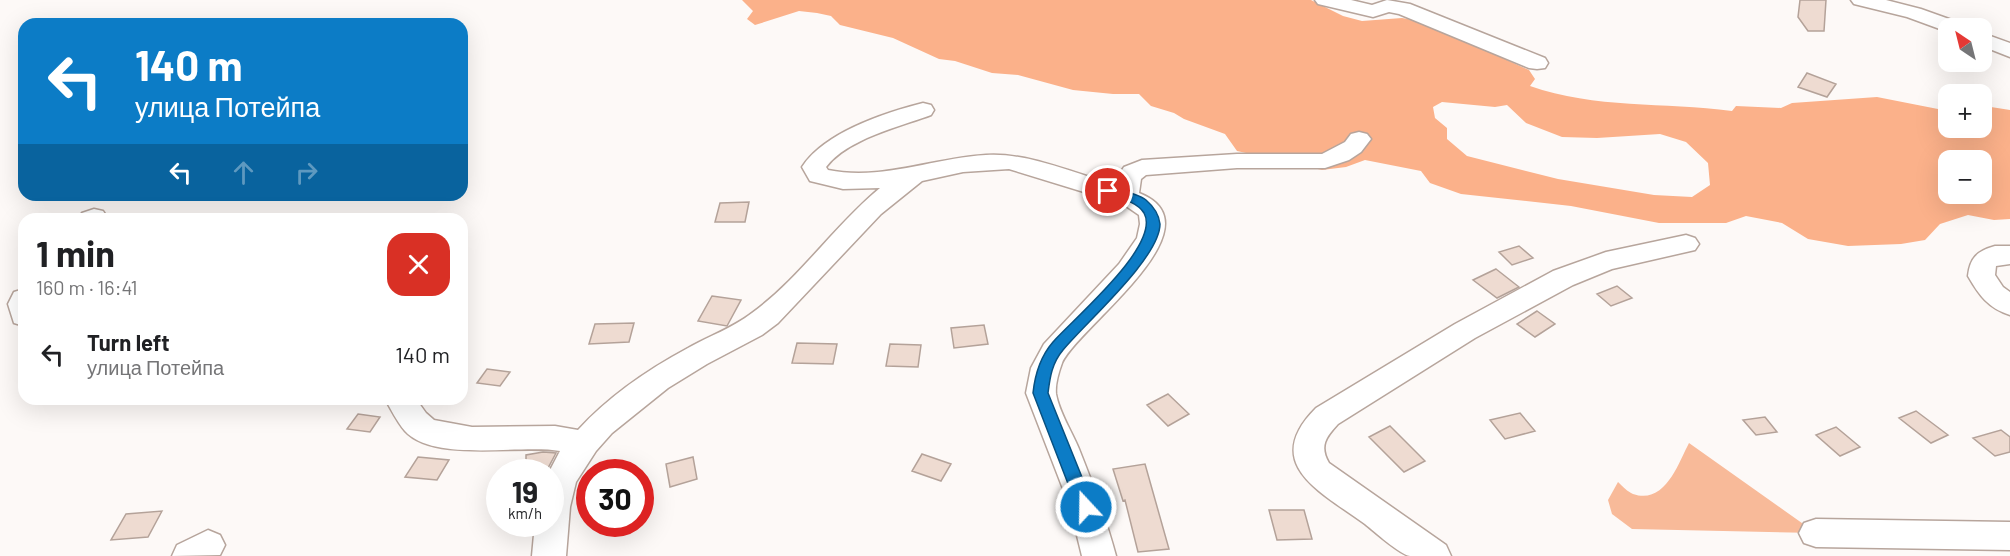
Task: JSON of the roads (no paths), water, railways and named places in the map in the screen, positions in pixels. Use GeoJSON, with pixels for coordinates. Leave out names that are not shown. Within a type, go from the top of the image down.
{"type":"FeatureCollection","features":[{"type":"Feature","properties":{"kind":"street"},"geometry":{"type":"LineString","coordinates":[[1325,0],[1373,11],[1387,6],[1403,9],[1537,63]]}},
{"type":"Feature","properties":{"kind":"street"},"geometry":{"type":"LineString","coordinates":[[1861,0],[1938,22]]}},
{"type":"Feature","properties":{"kind":"street"},"geometry":{"type":"LineString","coordinates":[[1992,43],[2010,51]]}},
{"type":"Feature","properties":{"kind":"street"},"geometry":{"type":"LineString","coordinates":[[923,110],[840,143],[819,157],[814,167],[819,176],[836,182],[916,175],[994,160],[1011,162],[1127,196],[1140,201],[1149,211],[1153,222],[1151,235],[1128,270],[1092,313],[1057,347],[1042,373],[1041,393],[1086,507],[1099,556]]}},
{"type":"Feature","properties":{"kind":"street"},"geometry":{"type":"LineString","coordinates":[[1127,196],[1127,179],[1131,172],[1142,168],[1237,161],[1325,161],[1341,156],[1359,139]]}},
{"type":"Feature","properties":{"kind":"street"},"geometry":{"type":"LineString","coordinates":[[549,556],[552,519],[561,481],[583,443],[647,386],[699,355],[747,333],[801,285],[832,246],[858,219],[889,191],[916,175]]}},
{"type":"Feature","properties":{"kind":"street"},"geometry":{"type":"LineString","coordinates":[[1434,556],[1318,472],[1309,458],[1307,443],[1312,431],[1327,416],[1455,337],[1563,279],[1606,261],[1686,244]]}},
{"type":"Feature","properties":{"kind":"street"},"geometry":{"type":"LineString","coordinates":[[2010,255],[1995,255],[1983,262],[1982,276],[1993,294],[2010,305]]}},
{"type":"Feature","properties":{"kind":"street"},"geometry":{"type":"LineString","coordinates":[[404,405],[415,422],[426,431],[472,439],[546,438],[583,443]]}},
{"type":"Feature","properties":{"kind":"street"},"geometry":{"type":"LineString","coordinates":[[1816,532],[2010,536]]}}]}
